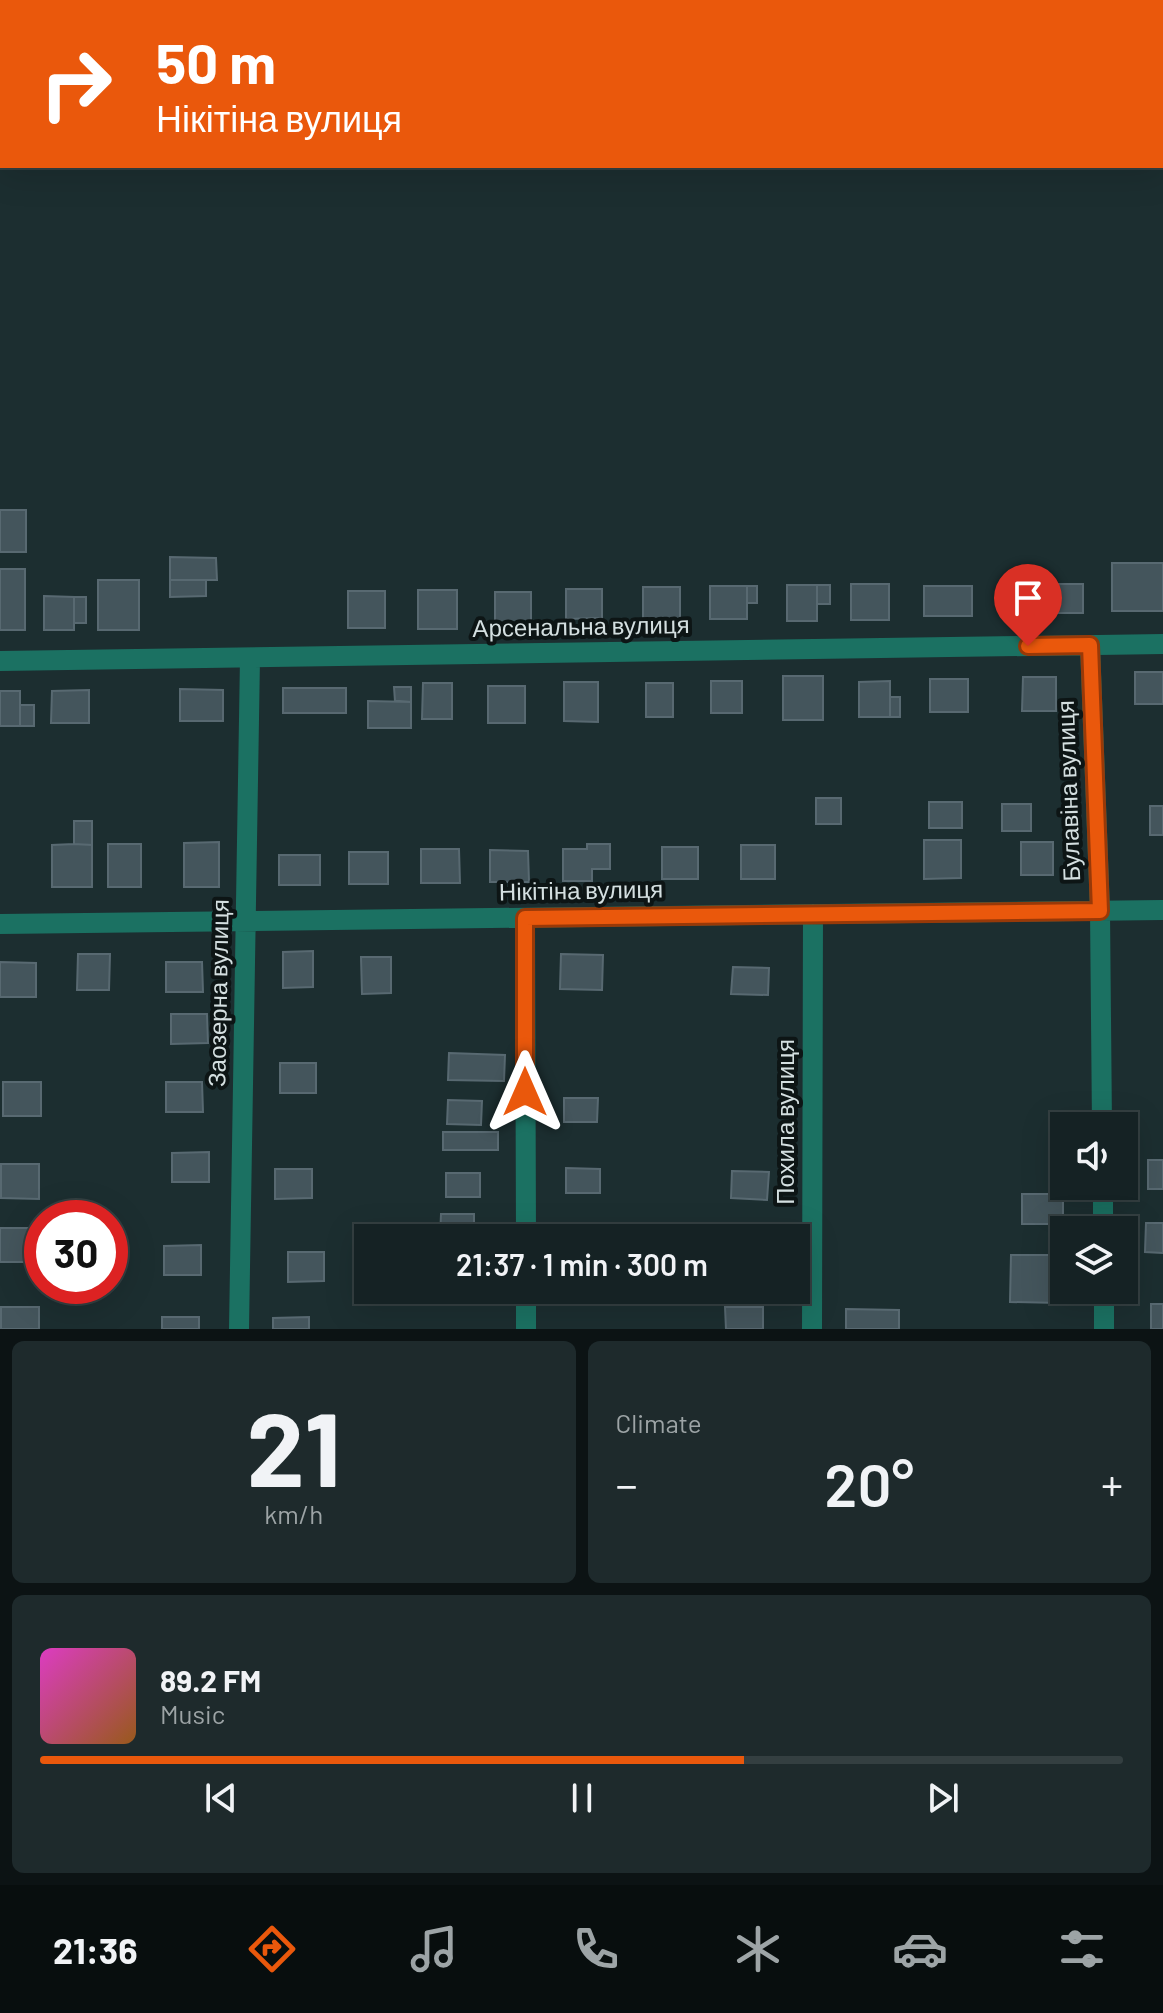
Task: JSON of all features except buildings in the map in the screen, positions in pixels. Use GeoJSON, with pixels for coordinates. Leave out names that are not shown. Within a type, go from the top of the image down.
{"type":"FeatureCollection","features":[{"type":"Feature","properties":{"kind":"street","name":"Арсенальна вулиця"},"geometry":{"type":"LineString","coordinates":[[0,661],[1163,644]]}},
{"type":"Feature","properties":{"kind":"street","name":"Булавіна вулиця"},"geometry":{"type":"LineString","coordinates":[[1090,645],[1100,911],[1102,1112]]}},
{"type":"Feature","properties":{"kind":"street","name":"Заозерна вулиця"},"geometry":{"type":"LineString","coordinates":[[239,1329],[250,658]]}},
{"type":"Feature","properties":{"kind":"street","name":"Нікітіна вулиця"},"geometry":{"type":"LineString","coordinates":[[0,924],[1163,910]]}},
{"type":"Feature","properties":{"kind":"street","name":"Похила вулиця"},"geometry":{"type":"LineString","coordinates":[[812,1329],[813,914]]}},
{"type":"Feature","properties":{"kind":"street"},"geometry":{"type":"LineString","coordinates":[[525,918],[526,1224]]}},
{"type":"Feature","properties":{"kind":"street"},"geometry":{"type":"LineString","coordinates":[[526,1304],[526,1329]]}},
{"type":"Feature","properties":{"kind":"street"},"geometry":{"type":"LineString","coordinates":[[1104,1304],[1104,1329]]}},
{"type":"Feature","properties":{"kind":"route"},"geometry":{"type":"LineString","coordinates":[[525,1092],[525,918],[1100,911],[1090,645],[1028,646]]}}]}
